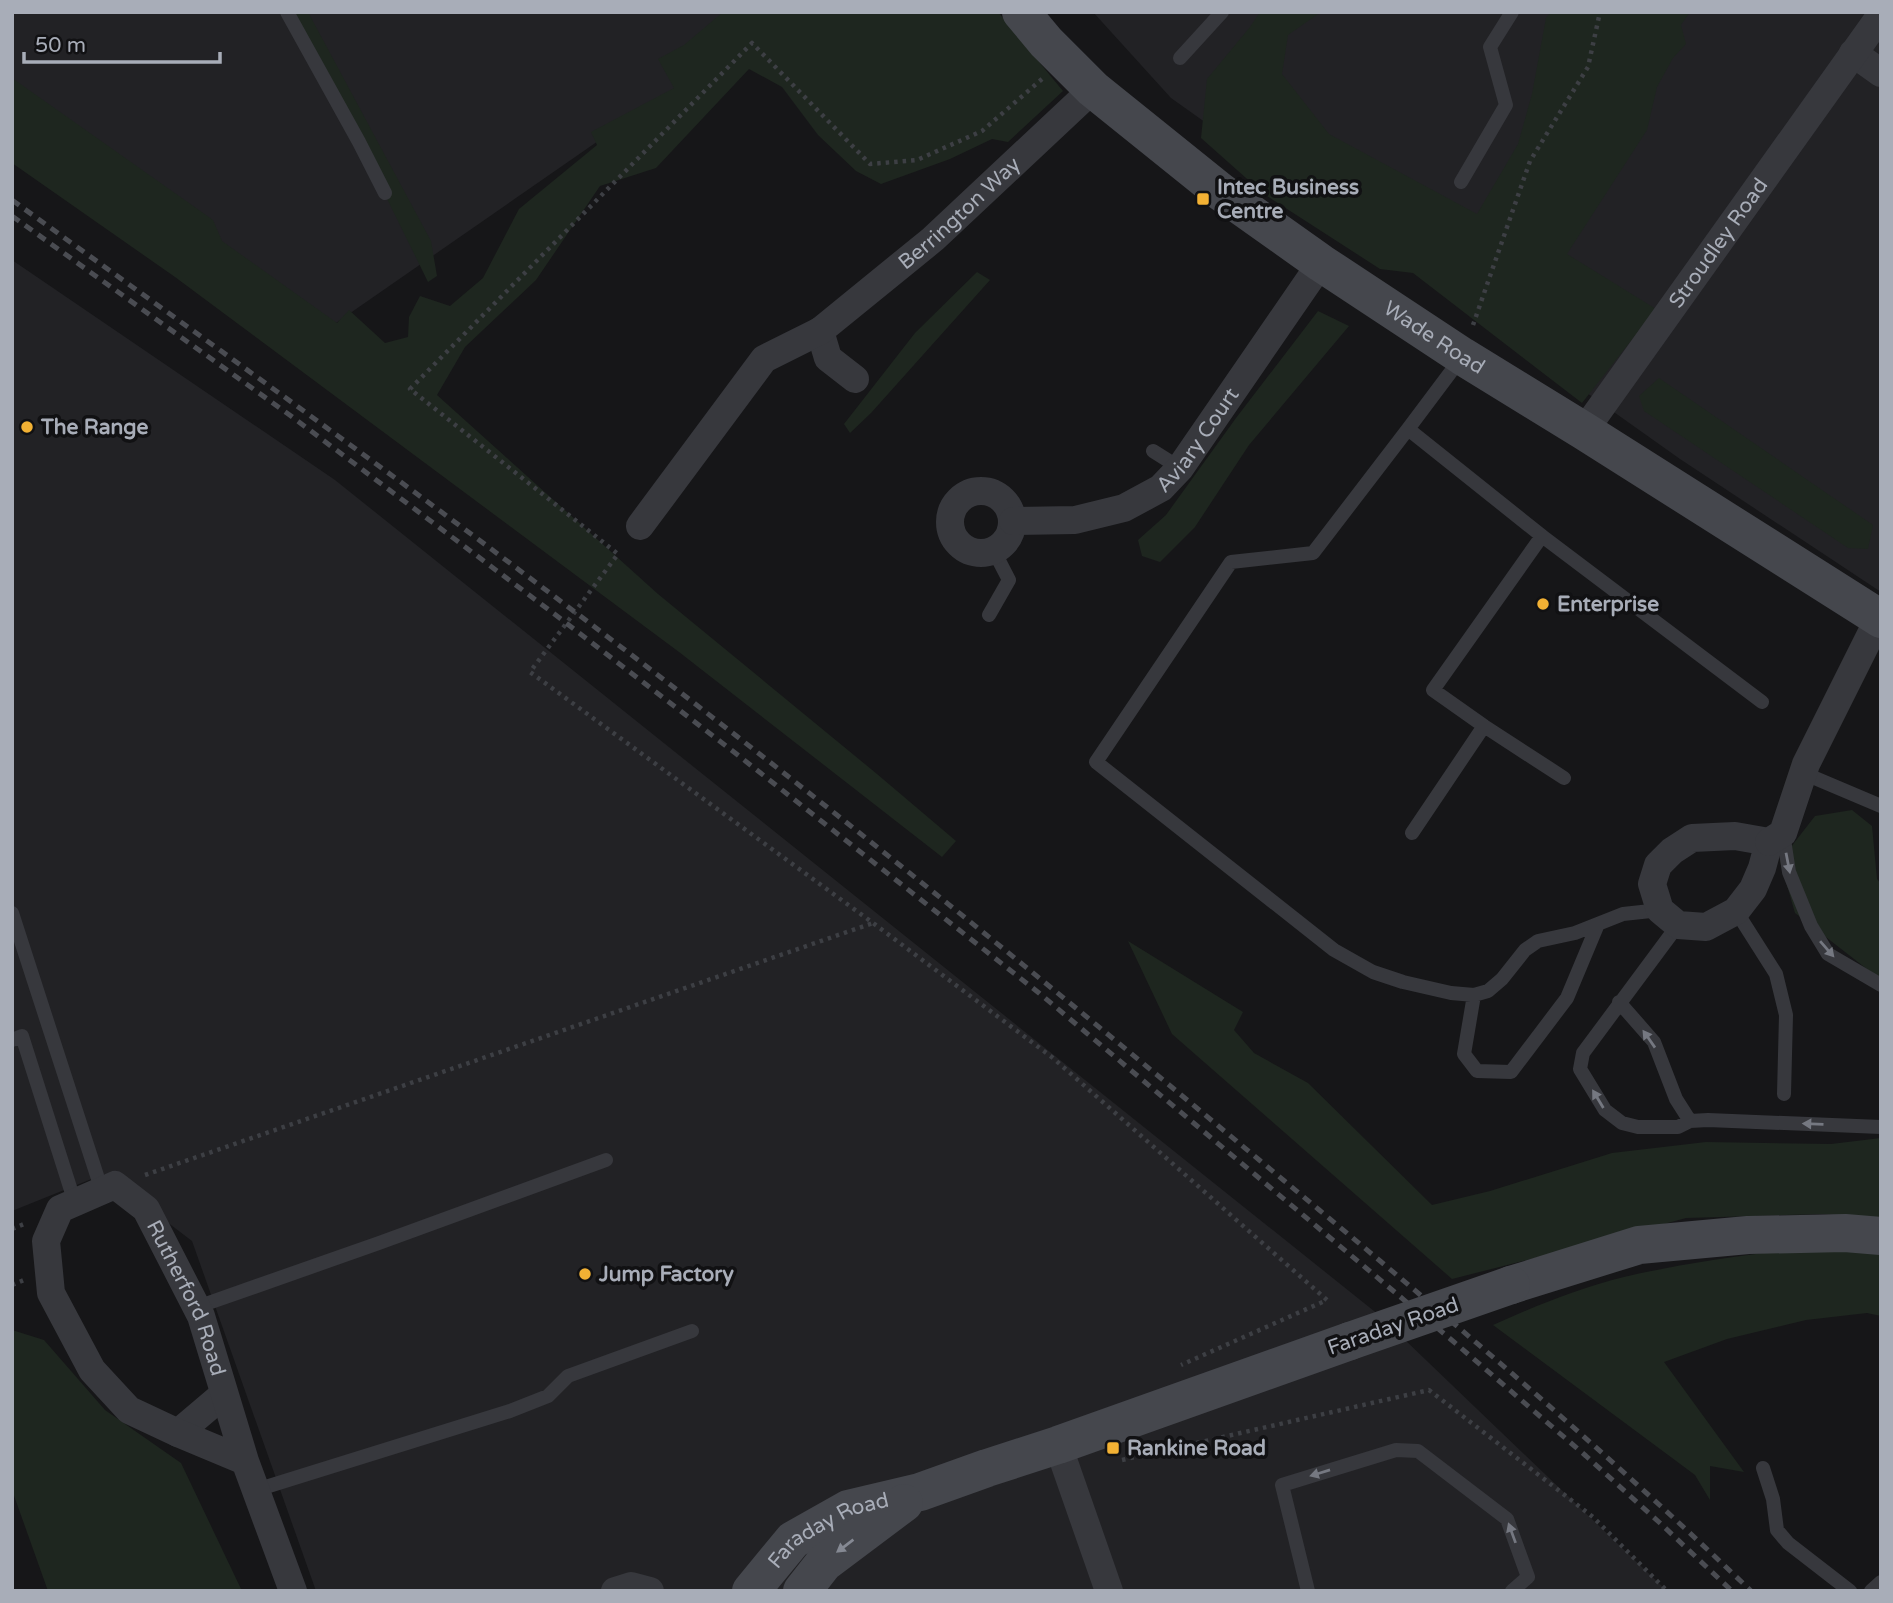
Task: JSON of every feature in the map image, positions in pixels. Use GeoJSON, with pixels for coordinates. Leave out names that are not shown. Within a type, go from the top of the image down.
{"type":"FeatureCollection","features":[{"type":"Feature","properties":{"kind":"street","name":"Wade Road"},"geometry":{"type":"LineString","coordinates":[[1021,12],[1046,42],[1093,89],[1220,192],[1321,263],[1462,356],[1880,619]]}},
{"type":"Feature","properties":{"kind":"street","name":"Stroudley Road"},"geometry":{"type":"LineString","coordinates":[[1584,431],[1881,15]]}},
{"type":"Feature","properties":{"kind":"street"},"geometry":{"type":"LineString","coordinates":[[1853,53],[1881,74]]}},
{"type":"Feature","properties":{"kind":"street","name":"Berrington Way"},"geometry":{"type":"LineString","coordinates":[[640,526],[764,359],[820,331],[933,239],[1093,89]]}},
{"type":"Feature","properties":{"kind":"street","name":"Aviary Court"},"geometry":{"type":"LineString","coordinates":[[1013,521],[1075,520],[1125,508],[1161,488],[1180,468],[1321,263]]}},
{"type":"Feature","properties":{"kind":"street"},"geometry":{"type":"LineString","coordinates":[[820,331],[828,358],[855,379]]}},
{"type":"Feature","properties":{"kind":"street"},"geometry":{"type":"LineString","coordinates":[[987,491],[997,495],[1006,502],[1011,512],[1011,531],[1003,544],[994,551],[982,553],[967,550],[958,543],[950,527],[950,519],[957,502],[971,492],[987,491]]}},
{"type":"Feature","properties":{"kind":"street"},"geometry":{"type":"LineString","coordinates":[[1776,838],[1692,838],[1672,851],[1658,865],[1652,884],[1669,917],[1706,928],[1736,911],[1753,889],[1776,838],[1803,773],[1880,619]]}},
{"type":"Feature","properties":{"kind":"street"},"geometry":{"type":"LineString","coordinates":[[108,1188],[60,1209],[46,1241],[51,1293],[93,1370],[129,1410],[245,1461]]}},
{"type":"Feature","properties":{"kind":"street","name":"Rutherford Road"},"geometry":{"type":"LineString","coordinates":[[108,1188],[146,1209],[197,1307],[245,1461],[293,1591]]}},
{"type":"Feature","properties":{"kind":"street","name":"Faraday Road"},"geometry":{"type":"LineString","coordinates":[[749,1586],[793,1540],[848,1509],[920,1492],[1511,1285],[1639,1245],[1748,1235],[1845,1233],[1881,1236]]}},
{"type":"Feature","properties":{"kind":"street"},"geometry":{"type":"LineString","coordinates":[[178,1433],[224,1395]]}},
{"type":"Feature","properties":{"kind":"street"},"geometry":{"type":"LineString","coordinates":[[1058,1445],[1109,1591]]}},
{"type":"Feature","properties":{"kind":"street","name":"Faraday Road"},"geometry":{"type":"LineString","coordinates":[[802,1591],[824,1563],[920,1492]]}},
{"type":"Feature","properties":{"kind":"street"},"geometry":{"type":"LineString","coordinates":[[615,1591],[631,1586],[650,1591]]}},
{"type":"Feature","properties":{"kind":"lane"},"geometry":{"type":"LineString","coordinates":[[287,12],[385,193]]}},
{"type":"Feature","properties":{"kind":"lane"},"geometry":{"type":"LineString","coordinates":[[1180,58],[1222,12]]}},
{"type":"Feature","properties":{"kind":"lane"},"geometry":{"type":"LineString","coordinates":[[1461,182],[1506,105],[1490,47],[1512,12]]}},
{"type":"Feature","properties":{"kind":"lane"},"geometry":{"type":"LineString","coordinates":[[1462,356],[1312,552],[1231,562],[1096,762],[1334,950],[1374,972],[1403,982],[1451,993],[1474,995],[1489,991],[1525,950],[1538,941],[1575,933],[1623,914],[1669,917],[1619,1002],[1583,1053],[1580,1069],[1605,1110],[1622,1123],[1637,1127],[1678,1127],[1690,1121],[1881,1127]]}},
{"type":"Feature","properties":{"kind":"lane"},"geometry":{"type":"LineString","coordinates":[[1408,429],[1542,536],[1762,702]]}},
{"type":"Feature","properties":{"kind":"lane"},"geometry":{"type":"LineString","coordinates":[[1153,451],[1180,468]]}},
{"type":"Feature","properties":{"kind":"lane"},"geometry":{"type":"LineString","coordinates":[[1542,536],[1433,690],[1564,778]]}},
{"type":"Feature","properties":{"kind":"lane"},"geometry":{"type":"LineString","coordinates":[[989,615],[1009,580],[994,551]]}},
{"type":"Feature","properties":{"kind":"lane"},"geometry":{"type":"LineString","coordinates":[[1412,833],[1484,726]]}},
{"type":"Feature","properties":{"kind":"lane"},"geometry":{"type":"LineString","coordinates":[[1803,773],[1881,806]]}},
{"type":"Feature","properties":{"kind":"lane"},"geometry":{"type":"LineString","coordinates":[[1776,838],[1811,926],[1828,954],[1881,985]]}},
{"type":"Feature","properties":{"kind":"lane"},"geometry":{"type":"LineString","coordinates":[[1736,911],[1776,974],[1786,1015],[1784,1094]]}},
{"type":"Feature","properties":{"kind":"lane"},"geometry":{"type":"LineString","coordinates":[[12,913],[108,1188]]}},
{"type":"Feature","properties":{"kind":"lane"},"geometry":{"type":"LineString","coordinates":[[1474,995],[1464,1054],[1478,1071],[1511,1072],[1567,998],[1598,923]]}},
{"type":"Feature","properties":{"kind":"lane"},"geometry":{"type":"LineString","coordinates":[[1619,1002],[1654,1042],[1676,1099],[1690,1121]]}},
{"type":"Feature","properties":{"kind":"lane"},"geometry":{"type":"LineString","coordinates":[[12,1040],[22,1036],[75,1203]]}},
{"type":"Feature","properties":{"kind":"lane"},"geometry":{"type":"LineString","coordinates":[[197,1307],[607,1160]]}},
{"type":"Feature","properties":{"kind":"lane"},"geometry":{"type":"LineString","coordinates":[[256,1490],[509,1411],[548,1396],[568,1376],[692,1331]]}},
{"type":"Feature","properties":{"kind":"lane"},"geometry":{"type":"LineString","coordinates":[[1308,1591],[1282,1485],[1396,1450],[1418,1451],[1507,1519],[1528,1577],[1513,1591]]}},
{"type":"Feature","properties":{"kind":"lane"},"geometry":{"type":"LineString","coordinates":[[1763,1468],[1773,1499],[1777,1530],[1788,1543],[1850,1591]]}},
{"type":"Feature","properties":{"kind":"lane"},"geometry":{"type":"LineString","coordinates":[[1871,1591],[1881,1581]]}},
{"type":"Feature","properties":{"kind":"path"},"geometry":{"type":"LineString","coordinates":[[1462,356],[1530,161],[1588,67],[1600,12]]}},
{"type":"Feature","properties":{"kind":"path"},"geometry":{"type":"LineString","coordinates":[[1046,76],[982,131],[917,160],[870,164],[752,43],[410,389],[618,554],[530,673],[1053,1058],[1327,1300],[1178,1367]]}},
{"type":"Feature","properties":{"kind":"path"},"geometry":{"type":"LineString","coordinates":[[108,1188],[873,923]]}},
{"type":"Feature","properties":{"kind":"path"},"geometry":{"type":"LineString","coordinates":[[1122,1460],[1429,1390],[1593,1517],[1667,1591]]}},
{"type":"Feature","properties":{"kind":"shaded area"},"geometry":{"type":"Polygon","coordinates":[[[12,12],[784,12],[310,341],[12,135],[12,12]]]}},
{"type":"Feature","properties":{"kind":"shaded area"},"geometry":{"type":"Polygon","coordinates":[[[295,12],[308,12],[431,241],[437,276],[428,282],[295,12]]]}},
{"type":"Feature","properties":{"kind":"shaded area"},"geometry":{"type":"Polygon","coordinates":[[[723,12],[998,12],[1063,91],[1008,142],[992,139],[950,159],[881,184],[856,171],[818,135],[782,87],[749,69],[656,168],[600,186],[536,280],[465,347],[437,395],[658,594],[956,841],[942,857],[679,652],[175,277],[12,163],[12,78],[213,220],[222,241],[337,323],[349,310],[385,343],[408,337],[409,317],[420,296],[450,306],[483,278],[519,209],[597,145],[591,132],[674,88],[658,59],[684,45],[723,12]]]}},
{"type":"Feature","properties":{"kind":"shaded area"},"geometry":{"type":"Polygon","coordinates":[[[1093,12],[1881,12],[1881,592],[1680,459],[1171,98],[1093,12]]]}},
{"type":"Feature","properties":{"kind":"shaded area"},"geometry":{"type":"Polygon","coordinates":[[[1260,12],[1321,12],[1288,35],[1282,74],[1329,134],[1477,214],[1518,144],[1532,94],[1546,18],[1551,12],[1690,12],[1681,25],[1686,44],[1673,58],[1657,87],[1647,130],[1567,254],[1656,309],[1582,403],[1413,273],[1380,269],[1264,194],[1201,138],[1207,79],[1260,12]]]}},
{"type":"Feature","properties":{"kind":"shaded area"},"geometry":{"type":"Polygon","coordinates":[[[12,260],[335,480],[1379,1315],[1667,1591],[316,1591],[192,1241],[104,1174],[12,1211],[12,260]]]}},
{"type":"Feature","properties":{"kind":"shaded area"},"geometry":{"type":"Polygon","coordinates":[[[977,272],[990,280],[850,433],[844,424],[915,333],[977,272]]]}},
{"type":"Feature","properties":{"kind":"shaded area"},"geometry":{"type":"Polygon","coordinates":[[[1318,311],[1349,326],[1249,445],[1195,527],[1160,562],[1142,556],[1138,540],[1166,515],[1318,311]]]}},
{"type":"Feature","properties":{"kind":"shaded area"},"geometry":{"type":"Polygon","coordinates":[[[1659,378],[1873,525],[1868,549],[1848,548],[1644,411],[1639,396],[1659,378]]]}},
{"type":"Feature","properties":{"kind":"shaded area"},"geometry":{"type":"Polygon","coordinates":[[[1852,810],[1872,826],[1877,879],[1881,884],[1881,980],[1795,913],[1780,861],[1815,816],[1852,810]]]}},
{"type":"Feature","properties":{"kind":"shaded area"},"geometry":{"type":"Polygon","coordinates":[[[1128,941],[1243,1012],[1234,1030],[1254,1053],[1308,1083],[1432,1205],[1490,1191],[1612,1153],[1706,1142],[1831,1144],[1881,1138],[1881,1219],[1824,1214],[1686,1218],[1452,1279],[1172,1034],[1128,941]]]}},
{"type":"Feature","properties":{"kind":"shaded area"},"geometry":{"type":"Polygon","coordinates":[[[1858,1242],[1881,1244],[1881,1316],[1867,1313],[1806,1320],[1727,1339],[1664,1362],[1744,1472],[1710,1466],[1710,1500],[1695,1475],[1493,1325],[1557,1298],[1624,1277],[1711,1260],[1858,1242]]]}},
{"type":"Feature","properties":{"kind":"shaded area"},"geometry":{"type":"Polygon","coordinates":[[[12,1330],[44,1340],[105,1410],[181,1463],[242,1591],[48,1591],[12,1490],[12,1330]]]}},
{"type":"Feature","properties":{"kind":"railway"},"geometry":{"type":"LineString","coordinates":[[12,200],[495,552],[648,667],[899,864],[1428,1301],[1624,1472],[1751,1591]]}},
{"type":"Feature","properties":{"kind":"railway"},"geometry":{"type":"LineString","coordinates":[[12,216],[291,416],[557,616],[1039,993],[1454,1342],[1586,1456],[1732,1591]]}},
{"type":"Feature","properties":{"kind":"place","name":"Intec Business Centre"},"geometry":{"type":"Point","coordinates":[1203,199]}},
{"type":"Feature","properties":{"kind":"place","name":"The Range"},"geometry":{"type":"Point","coordinates":[27,427]}},
{"type":"Feature","properties":{"kind":"place","name":"Enterprise"},"geometry":{"type":"Point","coordinates":[1543,604]}},
{"type":"Feature","properties":{"kind":"place","name":"Jump Factory"},"geometry":{"type":"Point","coordinates":[585,1274]}},
{"type":"Feature","properties":{"kind":"place","name":"Rankine Road"},"geometry":{"type":"Point","coordinates":[1113,1448]}}]}
